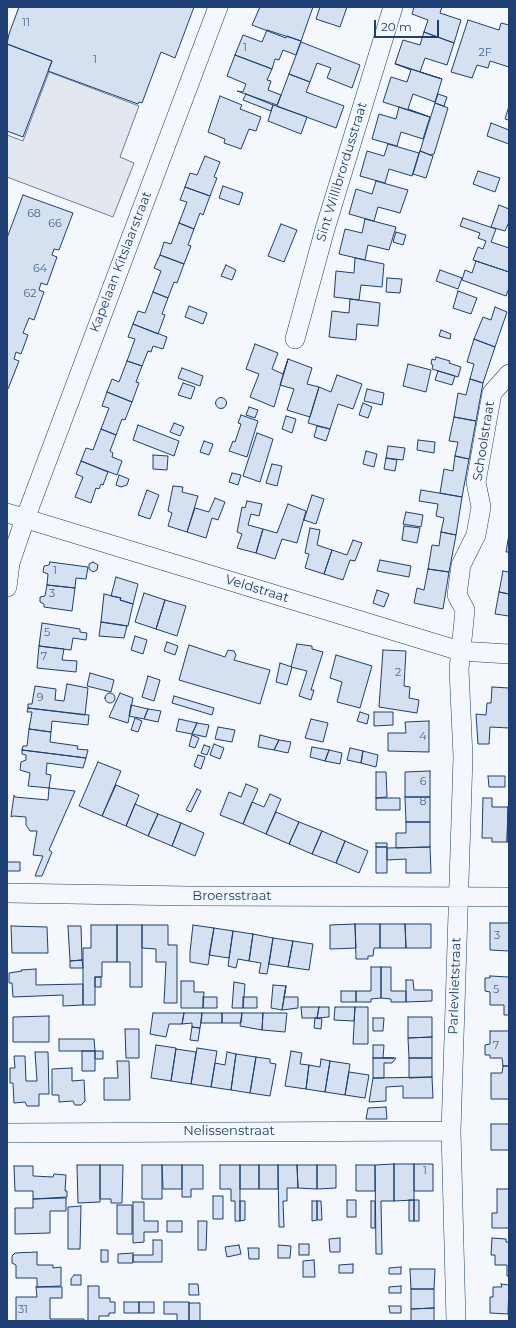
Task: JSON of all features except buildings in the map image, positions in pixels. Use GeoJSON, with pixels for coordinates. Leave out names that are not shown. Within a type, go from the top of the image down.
{"type":"FeatureCollection","features":[{"type":"Feature","properties":{"kind":"street","name":"Kapelaan Kitslaarstraat"},"geometry":{"type":"LineString","coordinates":[[7,587],[10,563],[25,518],[218,7]]}},
{"type":"Feature","properties":{"kind":"street","name":"Sint Willibrordusstraat"},"geometry":{"type":"LineString","coordinates":[[295,339],[325,229],[393,7]]}},
{"type":"Feature","properties":{"kind":"street","name":"Schoolstraat"},"geometry":{"type":"LineString","coordinates":[[460,651],[465,610],[457,595],[461,565],[476,535],[481,507],[476,482],[492,393],[509,374]]}},
{"type":"Feature","properties":{"kind":"street","name":"Veldstraat"},"geometry":{"type":"LineString","coordinates":[[7,513],[460,651],[509,654]]}},
{"type":"Feature","properties":{"kind":"street","name":"Parlevlietstraat"},"geometry":{"type":"LineString","coordinates":[[456,1321],[451,1131],[457,897],[463,757],[460,651]]}},
{"type":"Feature","properties":{"kind":"street","name":"Broersstraat"},"geometry":{"type":"LineString","coordinates":[[7,893],[509,897]]}},
{"type":"Feature","properties":{"kind":"street","name":"Nelissenstraat"},"geometry":{"type":"LineString","coordinates":[[7,1133],[451,1131]]}},
{"type":"Feature","properties":{"kind":"shaded area"},"geometry":{"type":"Polygon","coordinates":[[[49,72],[139,106],[120,157],[134,163],[113,217],[7,177],[7,135],[23,141],[49,72]]]}}]}
